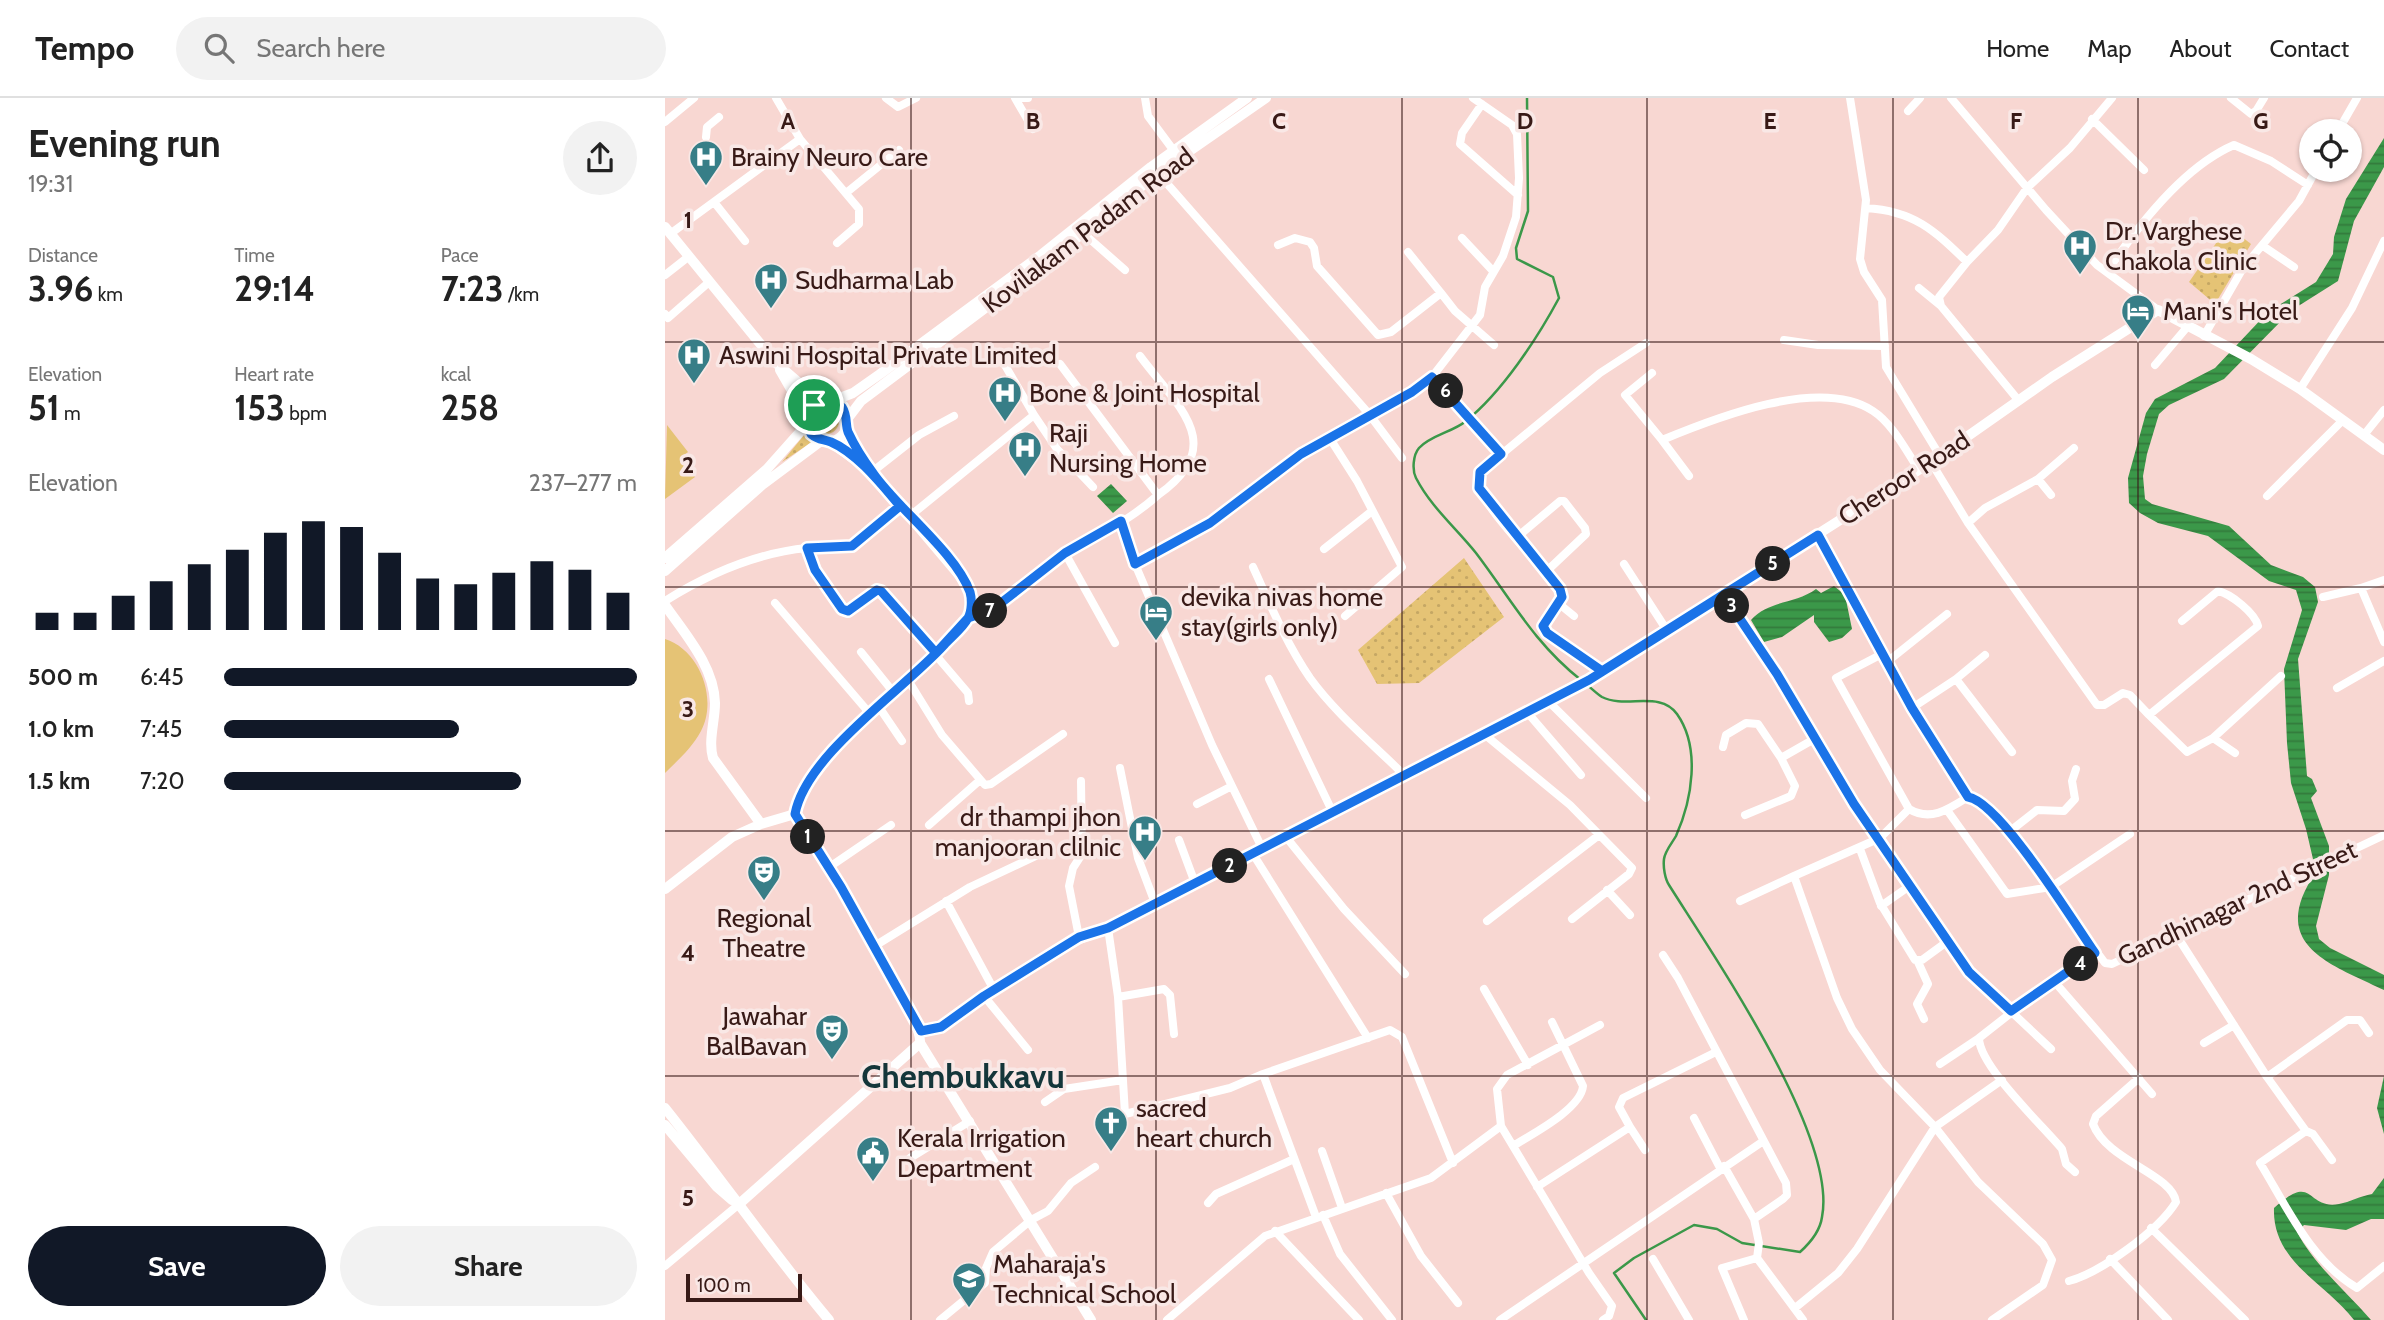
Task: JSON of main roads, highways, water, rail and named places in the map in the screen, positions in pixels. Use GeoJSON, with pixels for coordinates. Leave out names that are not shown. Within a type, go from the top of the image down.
{"type":"FeatureCollection","features":[{"type":"Feature","properties":{"kind":"main road","name":"Kovilakam Padam Road"},"geometry":{"type":"LineString","coordinates":[[847,424],[868,395],[1083,233],[1174,151],[1247,98]]}},
{"type":"Feature","properties":{"kind":"main road","name":"Kovilakam Padam Road"},"geometry":{"type":"LineString","coordinates":[[832,401],[853,393],[1154,170],[1266,98]]}},
{"type":"Feature","properties":{"kind":"main road"},"geometry":{"type":"LineString","coordinates":[[668,231],[776,363],[820,401],[832,401],[842,407],[847,424],[872,472],[965,582],[971,595],[968,618],[809,779],[799,795],[795,814],[921,1031],[920,1043],[1091,1320]]}},
{"type":"Feature","properties":{"kind":"main road","name":"Cheroor Road"},"geometry":{"type":"LineString","coordinates":[[921,1031],[941,1027],[984,996],[1079,937],[1108,928],[1598,674],[1668,632],[1936,459],[2158,310],[2251,359],[2300,389],[2384,450]]}},
{"type":"Feature","properties":{"kind":"main road"},"geometry":{"type":"LineString","coordinates":[[776,363],[807,420],[811,434],[872,472]]}},
{"type":"Feature","properties":{"kind":"main road"},"geometry":{"type":"LineString","coordinates":[[665,571],[690,542],[753,487],[820,401]]}},
{"type":"Feature","properties":{"kind":"main road"},"geometry":{"type":"LineString","coordinates":[[753,487],[765,482],[847,424]]}},
{"type":"Feature","properties":{"kind":"main road"},"geometry":{"type":"LineString","coordinates":[[665,558],[690,542]]}},
{"type":"Feature","properties":{"kind":"main road"},"geometry":{"type":"LineString","coordinates":[[665,603],[700,654],[710,678],[715,698],[710,748],[713,758],[761,824]]}},
{"type":"Feature","properties":{"kind":"main road"},"geometry":{"type":"LineString","coordinates":[[665,888],[732,837],[761,824],[795,814]]}},
{"type":"Feature","properties":{"kind":"main road"},"geometry":{"type":"LineString","coordinates":[[738,1205],[920,1043]]}},
{"type":"Feature","properties":{"kind":"main road"},"geometry":{"type":"LineString","coordinates":[[665,1108],[725,1181],[738,1205],[829,1320]]}},
{"type":"Feature","properties":{"kind":"main road"},"geometry":{"type":"LineString","coordinates":[[665,1125],[717,1187],[738,1205]]}},
{"type":"Feature","properties":{"kind":"waterway"},"geometry":{"type":"LineString","coordinates":[[1527,98],[1528,211],[1516,248],[1517,259],[1553,277],[1559,298],[1529,347],[1493,395],[1466,421],[1419,448],[1414,458],[1414,471],[1429,498],[1476,553],[1536,636],[1581,680]]}},
{"type":"Feature","properties":{"kind":"waterway"},"geometry":{"type":"LineString","coordinates":[[1586,684],[1602,697],[1611,700],[1661,703],[1677,714],[1685,728],[1691,758],[1690,791],[1682,822],[1665,856],[1665,876],[1768,1047],[1811,1141],[1822,1182],[1821,1222],[1814,1237],[1800,1252],[1742,1243],[1717,1229],[1694,1225],[1634,1258],[1614,1273],[1646,1320]]}},
{"type":"Feature","properties":{"kind":"place","name":"Brainy Neuro Care"},"geometry":{"type":"Point","coordinates":[706,187]}},
{"type":"Feature","properties":{"kind":"place","name":"Dr. Varghese Chakola Clinic"},"geometry":{"type":"Point","coordinates":[2080,276]}},
{"type":"Feature","properties":{"kind":"place","name":"Sudharma Lab"},"geometry":{"type":"Point","coordinates":[771,310]}},
{"type":"Feature","properties":{"kind":"place","name":"Mani's Hotel"},"geometry":{"type":"Point","coordinates":[2138,341]}},
{"type":"Feature","properties":{"kind":"place","name":"Aswini Hospital Private Limited"},"geometry":{"type":"Point","coordinates":[694,385]}},
{"type":"Feature","properties":{"kind":"place","name":"Bone & Joint Hospital"},"geometry":{"type":"Point","coordinates":[1005,423]}},
{"type":"Feature","properties":{"kind":"place","name":"Raji Nursing Home"},"geometry":{"type":"Point","coordinates":[1025,478]}},
{"type":"Feature","properties":{"kind":"place","name":"devika nivas home stay(girls only)"},"geometry":{"type":"Point","coordinates":[1156,642]}},
{"type":"Feature","properties":{"kind":"place","name":"dr thampi jhon manjooran clilnic"},"geometry":{"type":"Point","coordinates":[1145,862]}},
{"type":"Feature","properties":{"kind":"place","name":"Regional Theatre"},"geometry":{"type":"Point","coordinates":[764,902]}},
{"type":"Feature","properties":{"kind":"place","name":"Jawahar BalBavan"},"geometry":{"type":"Point","coordinates":[832,1061]}},
{"type":"Feature","properties":{"kind":"place","name":"sacred heart church"},"geometry":{"type":"Point","coordinates":[1111,1153]}},
{"type":"Feature","properties":{"kind":"place","name":"Kerala Irrigation Department"},"geometry":{"type":"Point","coordinates":[873,1183]}},
{"type":"Feature","properties":{"kind":"place","name":"Maharaja's Technical School"},"geometry":{"type":"Point","coordinates":[969,1309]}},
{"type":"Feature","properties":{"kind":"district","name":"Chembukkavu"},"geometry":{"type":"Point","coordinates":[963,1076]}}]}
